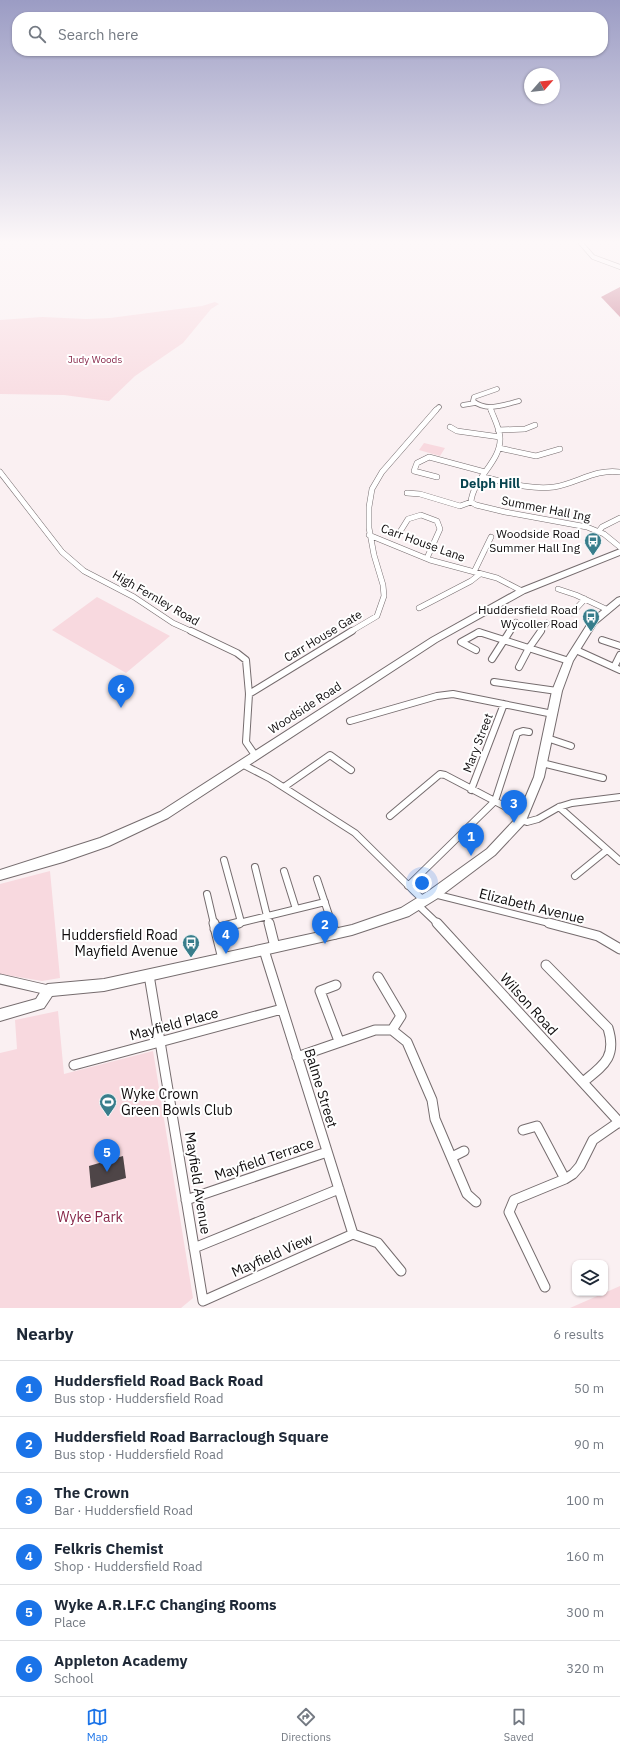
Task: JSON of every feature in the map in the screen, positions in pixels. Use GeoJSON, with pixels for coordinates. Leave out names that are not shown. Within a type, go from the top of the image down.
{"type":"FeatureCollection","features":[{"type":"Feature","properties":{"kind":"main road","name":"Woodside Road"},"geometry":{"type":"LineString","coordinates":[[0,875],[76,853],[164,815],[434,640],[522,591],[620,552]]}},
{"type":"Feature","properties":{"kind":"main road"},"geometry":{"type":"LineString","coordinates":[[0,1015],[40,1004],[48,990],[104,985],[335,934],[405,912],[421,903],[490,852],[521,820],[539,777],[557,691],[569,661],[593,622],[620,600]]}},
{"type":"Feature","properties":{"kind":"street"},"geometry":{"type":"LineString","coordinates":[[475,403],[474,397],[497,389]]}},
{"type":"Feature","properties":{"kind":"street"},"geometry":{"type":"LineString","coordinates":[[463,405],[475,403],[481,407],[490,408],[519,400]]}},
{"type":"Feature","properties":{"kind":"street","name":"Carr House Lane"},"geometry":{"type":"LineString","coordinates":[[439,407],[430,414],[403,450],[387,466],[375,482],[369,500],[369,535],[385,543],[427,558],[502,579],[514,584],[522,591]]}},
{"type":"Feature","properties":{"kind":"street"},"geometry":{"type":"LineString","coordinates":[[407,492],[420,494],[460,506],[471,502],[470,496],[474,487],[484,474],[499,448],[500,437],[490,408]]}},
{"type":"Feature","properties":{"kind":"street"},"geometry":{"type":"LineString","coordinates":[[498,430],[525,429],[535,426]]}},
{"type":"Feature","properties":{"kind":"street"},"geometry":{"type":"LineString","coordinates":[[450,427],[457,431],[477,435],[500,437]]}},
{"type":"Feature","properties":{"kind":"street"},"geometry":{"type":"LineString","coordinates":[[499,448],[536,456],[560,449]]}},
{"type":"Feature","properties":{"kind":"street"},"geometry":{"type":"LineString","coordinates":[[436,477],[414,471],[417,463],[429,457],[484,474],[549,488],[561,486],[610,470],[619,470]]}},
{"type":"Feature","properties":{"kind":"street","name":"High Fernley Road"},"geometry":{"type":"LineString","coordinates":[[0,472],[62,552],[84,571],[140,600],[173,623],[237,653],[246,660],[249,694],[246,742],[255,755]]}},
{"type":"Feature","properties":{"kind":"street","name":"Summer Hall Ing"},"geometry":{"type":"LineString","coordinates":[[471,502],[476,505],[505,512],[588,526],[599,531],[620,547]]}},
{"type":"Feature","properties":{"kind":"street"},"geometry":{"type":"LineString","coordinates":[[398,535],[408,519],[421,514],[437,521],[440,529],[427,558]]}},
{"type":"Feature","properties":{"kind":"street"},"geometry":{"type":"LineString","coordinates":[[599,531],[602,527],[620,518]]}},
{"type":"Feature","properties":{"kind":"street","name":"Carr House Gate"},"geometry":{"type":"LineString","coordinates":[[249,694],[377,616],[383,603],[385,592],[377,568],[369,535]]}},
{"type":"Feature","properties":{"kind":"street"},"geometry":{"type":"LineString","coordinates":[[419,608],[471,581],[477,573],[491,537]]}},
{"type":"Feature","properties":{"kind":"street"},"geometry":{"type":"LineString","coordinates":[[558,589],[585,599],[608,610]]}},
{"type":"Feature","properties":{"kind":"street"},"geometry":{"type":"LineString","coordinates":[[572,613],[585,599]]}},
{"type":"Feature","properties":{"kind":"street"},"geometry":{"type":"LineString","coordinates":[[492,659],[516,622]]}},
{"type":"Feature","properties":{"kind":"street"},"geometry":{"type":"LineString","coordinates":[[519,667],[529,648],[547,623]]}},
{"type":"Feature","properties":{"kind":"street"},"geometry":{"type":"LineString","coordinates":[[476,650],[461,642],[479,632],[569,661]]}},
{"type":"Feature","properties":{"kind":"street"},"geometry":{"type":"LineString","coordinates":[[602,640],[620,646]]}},
{"type":"Feature","properties":{"kind":"street"},"geometry":{"type":"LineString","coordinates":[[576,650],[617,669],[620,655]]}},
{"type":"Feature","properties":{"kind":"street"},"geometry":{"type":"LineString","coordinates":[[494,682],[557,691]]}},
{"type":"Feature","properties":{"kind":"street"},"geometry":{"type":"LineString","coordinates":[[350,721],[438,696],[453,694],[553,714]]}},
{"type":"Feature","properties":{"kind":"street","name":"Mary Street"},"geometry":{"type":"LineString","coordinates":[[471,790],[504,704]]}},
{"type":"Feature","properties":{"kind":"street"},"geometry":{"type":"LineString","coordinates":[[408,886],[494,801],[516,733],[523,731],[529,732]]}},
{"type":"Feature","properties":{"kind":"street"},"geometry":{"type":"LineString","coordinates":[[547,738],[571,746]]}},
{"type":"Feature","properties":{"kind":"street"},"geometry":{"type":"LineString","coordinates":[[284,787],[330,755],[351,770]]}},
{"type":"Feature","properties":{"kind":"street"},"geometry":{"type":"LineString","coordinates":[[542,763],[603,778]]}},
{"type":"Feature","properties":{"kind":"street"},"geometry":{"type":"LineString","coordinates":[[242,764],[284,787],[355,833],[408,886],[421,903]]}},
{"type":"Feature","properties":{"kind":"street"},"geometry":{"type":"LineString","coordinates":[[390,816],[440,774],[445,775],[471,790],[506,807],[521,820],[527,822],[538,819],[559,807],[572,803],[620,797]]}},
{"type":"Feature","properties":{"kind":"street"},"geometry":{"type":"LineString","coordinates":[[559,807],[620,861]]}},
{"type":"Feature","properties":{"kind":"street"},"geometry":{"type":"LineString","coordinates":[[575,876],[608,850]]}},
{"type":"Feature","properties":{"kind":"street"},"geometry":{"type":"LineString","coordinates":[[224,860],[241,922]]}},
{"type":"Feature","properties":{"kind":"street"},"geometry":{"type":"LineString","coordinates":[[255,867],[275,947]]}},
{"type":"Feature","properties":{"kind":"street"},"geometry":{"type":"LineString","coordinates":[[284,871],[296,909]]}},
{"type":"Feature","properties":{"kind":"street"},"geometry":{"type":"LineString","coordinates":[[317,879],[335,934]]}},
{"type":"Feature","properties":{"kind":"street"},"geometry":{"type":"LineString","coordinates":[[207,894],[222,959]]}},
{"type":"Feature","properties":{"kind":"street","name":"Elizabeth Avenue"},"geometry":{"type":"LineString","coordinates":[[434,894],[598,936],[620,949]]}},
{"type":"Feature","properties":{"kind":"street"},"geometry":{"type":"LineString","coordinates":[[215,929],[324,902]]}},
{"type":"Feature","properties":{"kind":"street","name":"Wilson Road"},"geometry":{"type":"LineString","coordinates":[[421,903],[441,927],[620,1122]]}},
{"type":"Feature","properties":{"kind":"street","name":"Balme Street"},"geometry":{"type":"LineString","coordinates":[[264,950],[353,1234]]}},
{"type":"Feature","properties":{"kind":"street"},"geometry":{"type":"LineString","coordinates":[[546,965],[608,1028],[612,1036],[613,1054],[609,1061],[583,1082]]}},
{"type":"Feature","properties":{"kind":"street","name":"Mayfield Avenue"},"geometry":{"type":"LineString","coordinates":[[149,975],[194,1248],[201,1305]]}},
{"type":"Feature","properties":{"kind":"street"},"geometry":{"type":"LineString","coordinates":[[378,977],[401,1016],[392,1030]]}},
{"type":"Feature","properties":{"kind":"street"},"geometry":{"type":"LineString","coordinates":[[0,980],[48,990]]}},
{"type":"Feature","properties":{"kind":"street"},"geometry":{"type":"LineString","coordinates":[[336,985],[320,991],[339,1042]]}},
{"type":"Feature","properties":{"kind":"street","name":"Mayfield Place"},"geometry":{"type":"LineString","coordinates":[[74,1065],[282,1009]]}},
{"type":"Feature","properties":{"kind":"street"},"geometry":{"type":"LineString","coordinates":[[297,1057],[375,1030],[392,1030],[407,1042],[432,1100],[436,1119],[467,1194],[476,1202]]}},
{"type":"Feature","properties":{"kind":"street"},"geometry":{"type":"LineString","coordinates":[[545,1287],[509,1212],[514,1200],[565,1179],[580,1166],[593,1140],[620,1122]]}},
{"type":"Feature","properties":{"kind":"street"},"geometry":{"type":"LineString","coordinates":[[523,1130],[537,1126],[565,1179]]}},
{"type":"Feature","properties":{"kind":"street"},"geometry":{"type":"LineString","coordinates":[[452,1157],[464,1151]]}},
{"type":"Feature","properties":{"kind":"street","name":"Mayfield Terrace"},"geometry":{"type":"LineString","coordinates":[[186,1200],[327,1152]]}},
{"type":"Feature","properties":{"kind":"street"},"geometry":{"type":"LineString","coordinates":[[194,1248],[339,1189]]}},
{"type":"Feature","properties":{"kind":"street"},"geometry":{"type":"LineString","coordinates":[[353,1234],[378,1243],[401,1271]]}},
{"type":"Feature","properties":{"kind":"street","name":"Mayfield View"},"geometry":{"type":"LineString","coordinates":[[201,1305],[353,1234]]}},
{"type":"Feature","properties":{"kind":"green space","name":"Judy Woods"},"geometry":{"type":"Polygon","coordinates":[[[212,303],[219,304],[211,309],[183,343],[135,376],[109,401],[64,395],[0,394],[0,320],[42,317],[86,319],[110,318],[202,306],[212,303]]]}},
{"type":"Feature","properties":{"kind":"green space"},"geometry":{"type":"Polygon","coordinates":[[[424,443],[445,448],[440,456],[419,450],[424,443]]]}},
{"type":"Feature","properties":{"kind":"green space"},"geometry":{"type":"Polygon","coordinates":[[[97,597],[170,636],[126,673],[52,630],[97,597]]]}},
{"type":"Feature","properties":{"kind":"green space"},"geometry":{"type":"Polygon","coordinates":[[[50,871],[60,978],[42,981],[0,974],[0,884],[50,871]]]}},
{"type":"Feature","properties":{"kind":"green space","name":"Wyke Park"},"geometry":{"type":"Polygon","coordinates":[[[58,1011],[64,1074],[153,1051],[193,1298],[181,1308],[0,1308],[0,1053],[17,1049],[15,1020],[58,1011]]]}},
{"type":"Feature","properties":{"kind":"green space"},"geometry":{"type":"Polygon","coordinates":[[[620,1286],[620,1308],[570,1308],[597,1296],[608,1296],[608,1291],[620,1286]]]}},
{"type":"Feature","properties":{"kind":"shaded area"},"geometry":{"type":"Polygon","coordinates":[[[607,303],[620,303],[620,317],[607,303]]]}},
{"type":"Feature","properties":{"kind":"building"},"geometry":{"type":"Polygon","coordinates":[[[123,1156],[126,1178],[91,1188],[89,1166],[123,1156]]]}},
{"type":"Feature","properties":{"kind":"place","name":"Woodside Road Summer Hall Ing"},"geometry":{"type":"Point","coordinates":[593,556]}},
{"type":"Feature","properties":{"kind":"place","name":"Huddersfield Road Wycoller Road"},"geometry":{"type":"Point","coordinates":[591,632]}},
{"type":"Feature","properties":{"kind":"place","name":"Appleton Academy"},"geometry":{"type":"Point","coordinates":[121,708]}},
{"type":"Feature","properties":{"kind":"place","name":"The Crown"},"geometry":{"type":"Point","coordinates":[514,823]}},
{"type":"Feature","properties":{"kind":"place","name":"Huddersfield Road Back Road"},"geometry":{"type":"Point","coordinates":[471,856]}},
{"type":"Feature","properties":{"kind":"place","name":"Huddersfield Road Barraclough Square"},"geometry":{"type":"Point","coordinates":[325,944]}},
{"type":"Feature","properties":{"kind":"place","name":"Felkris Chemist"},"geometry":{"type":"Point","coordinates":[226,954]}},
{"type":"Feature","properties":{"kind":"place","name":"Huddersfield Road Mayfield Avenue"},"geometry":{"type":"Point","coordinates":[191,958]}},
{"type":"Feature","properties":{"kind":"place","name":"Wyke Crown Green Bowls Club"},"geometry":{"type":"Point","coordinates":[108,1117]}},
{"type":"Feature","properties":{"kind":"place","name":"Wyke A.R.LF.C Changing Rooms"},"geometry":{"type":"Point","coordinates":[107,1172]}},
{"type":"Feature","properties":{"kind":"district","name":"Delph Hill"},"geometry":{"type":"Point","coordinates":[490,483]}}]}
